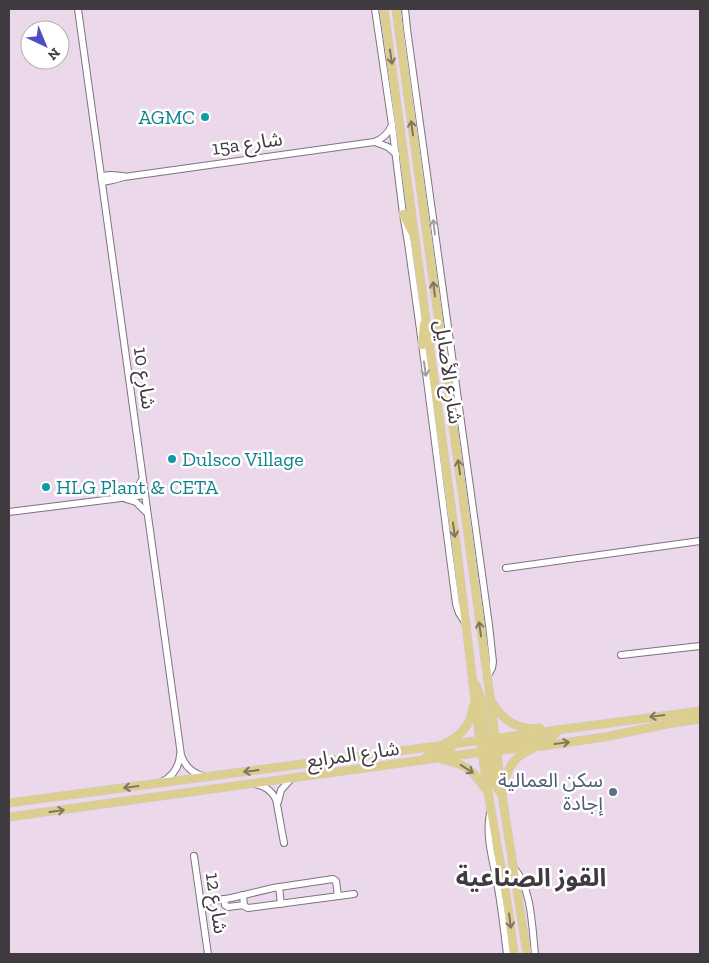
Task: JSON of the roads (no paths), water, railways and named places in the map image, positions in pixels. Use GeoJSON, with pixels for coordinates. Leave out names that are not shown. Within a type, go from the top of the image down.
{"type":"FeatureCollection","features":[{"type":"Feature","properties":{"kind":"main road","name":"شارع الأصايل"},"geometry":{"type":"LineString","coordinates":[[384,9],[472,678],[502,792],[527,954]]}},
{"type":"Feature","properties":{"kind":"main road","name":"شارع الأصايل"},"geometry":{"type":"LineString","coordinates":[[396,9],[490,696],[488,792],[508,907],[514,954]]}},
{"type":"Feature","properties":{"kind":"main road"},"geometry":{"type":"LineString","coordinates":[[402,214],[415,237]]}},
{"type":"Feature","properties":{"kind":"main road"},"geometry":{"type":"LineString","coordinates":[[422,345],[426,317]]}},
{"type":"Feature","properties":{"kind":"main road"},"geometry":{"type":"LineString","coordinates":[[436,747],[454,738],[467,725],[472,710],[472,678]]}},
{"type":"Feature","properties":{"kind":"main road"},"geometry":{"type":"LineString","coordinates":[[490,696],[498,712],[514,725],[528,728],[548,727],[559,730]]}},
{"type":"Feature","properties":{"kind":"main road","name":"شارع المرابع"},"geometry":{"type":"LineString","coordinates":[[9,817],[437,759],[559,730],[700,711]]}},
{"type":"Feature","properties":{"kind":"main road","name":"شارع المرابع"},"geometry":{"type":"LineString","coordinates":[[9,803],[436,747],[543,746],[700,719]]}},
{"type":"Feature","properties":{"kind":"main road"},"geometry":{"type":"LineString","coordinates":[[420,761],[436,753],[489,746]]}},
{"type":"Feature","properties":{"kind":"main road"},"geometry":{"type":"LineString","coordinates":[[502,792],[507,771],[515,760],[525,752],[543,746]]}},
{"type":"Feature","properties":{"kind":"main road"},"geometry":{"type":"LineString","coordinates":[[437,759],[456,763],[469,769],[476,775],[488,792]]}},
{"type":"Feature","properties":{"kind":"street","name":"شارع 10"},"geometry":{"type":"LineString","coordinates":[[78,9],[180,751],[183,762],[189,769],[197,774],[207,776]]}},
{"type":"Feature","properties":{"kind":"street"},"geometry":{"type":"LineString","coordinates":[[375,9],[456,604],[466,624]]}},
{"type":"Feature","properties":{"kind":"street"},"geometry":{"type":"LineString","coordinates":[[405,9],[435,240],[488,617],[493,662],[487,677]]}},
{"type":"Feature","properties":{"kind":"street"},"geometry":{"type":"LineString","coordinates":[[374,142],[381,139],[392,125]]}},
{"type":"Feature","properties":{"kind":"street","name":"15a شارع"},"geometry":{"type":"LineString","coordinates":[[102,179],[110,175],[124,177],[374,142]]}},
{"type":"Feature","properties":{"kind":"street"},"geometry":{"type":"LineString","coordinates":[[374,142],[385,145],[396,154]]}},
{"type":"Feature","properties":{"kind":"street"},"geometry":{"type":"LineString","coordinates":[[122,498],[137,489],[142,479]]}},
{"type":"Feature","properties":{"kind":"street"},"geometry":{"type":"LineString","coordinates":[[9,512],[145,495]]}},
{"type":"Feature","properties":{"kind":"street"},"geometry":{"type":"LineString","coordinates":[[122,498],[136,502],[147,513]]}},
{"type":"Feature","properties":{"kind":"street"},"geometry":{"type":"LineString","coordinates":[[506,568],[700,541]]}},
{"type":"Feature","properties":{"kind":"street"},"geometry":{"type":"LineString","coordinates":[[621,655],[700,646]]}},
{"type":"Feature","properties":{"kind":"street","name":"شارع 10"},"geometry":{"type":"LineString","coordinates":[[160,783],[175,772],[180,751]]}},
{"type":"Feature","properties":{"kind":"street"},"geometry":{"type":"LineString","coordinates":[[278,804],[281,790],[290,779]]}},
{"type":"Feature","properties":{"kind":"street"},"geometry":{"type":"LineString","coordinates":[[254,784],[263,786],[274,794],[278,804],[284,844]]}},
{"type":"Feature","properties":{"kind":"street"},"geometry":{"type":"LineString","coordinates":[[491,810],[489,837],[507,954]]}},
{"type":"Feature","properties":{"kind":"street","name":"شارع 12"},"geometry":{"type":"LineString","coordinates":[[194,856],[208,954]]}},
{"type":"Feature","properties":{"kind":"street"},"geometry":{"type":"LineString","coordinates":[[514,868],[524,885],[535,954]]}},
{"type":"Feature","properties":{"kind":"street"},"geometry":{"type":"LineString","coordinates":[[201,903],[279,887],[334,879],[338,896]]}},
{"type":"Feature","properties":{"kind":"street"},"geometry":{"type":"LineString","coordinates":[[279,887],[281,904]]}},
{"type":"Feature","properties":{"kind":"street"},"geometry":{"type":"LineString","coordinates":[[224,899],[225,905],[228,908],[244,905],[248,908],[354,894]]}},
{"type":"Feature","properties":{"kind":"street"},"geometry":{"type":"LineString","coordinates":[[243,895],[244,905]]}},
{"type":"Feature","properties":{"kind":"place","name":"AGMC"},"geometry":{"type":"Point","coordinates":[205,117]}},
{"type":"Feature","properties":{"kind":"place","name":"Dulsco Village"},"geometry":{"type":"Point","coordinates":[172,459]}},
{"type":"Feature","properties":{"kind":"place","name":"HLG Plant & CETA"},"geometry":{"type":"Point","coordinates":[46,487]}},
{"type":"Feature","properties":{"kind":"place","name":"سكن العمالية إجادة"},"geometry":{"type":"Point","coordinates":[613,792]}},
{"type":"Feature","properties":{"kind":"district","name":"القوز الصناعية"},"geometry":{"type":"Point","coordinates":[531,877]}}]}
